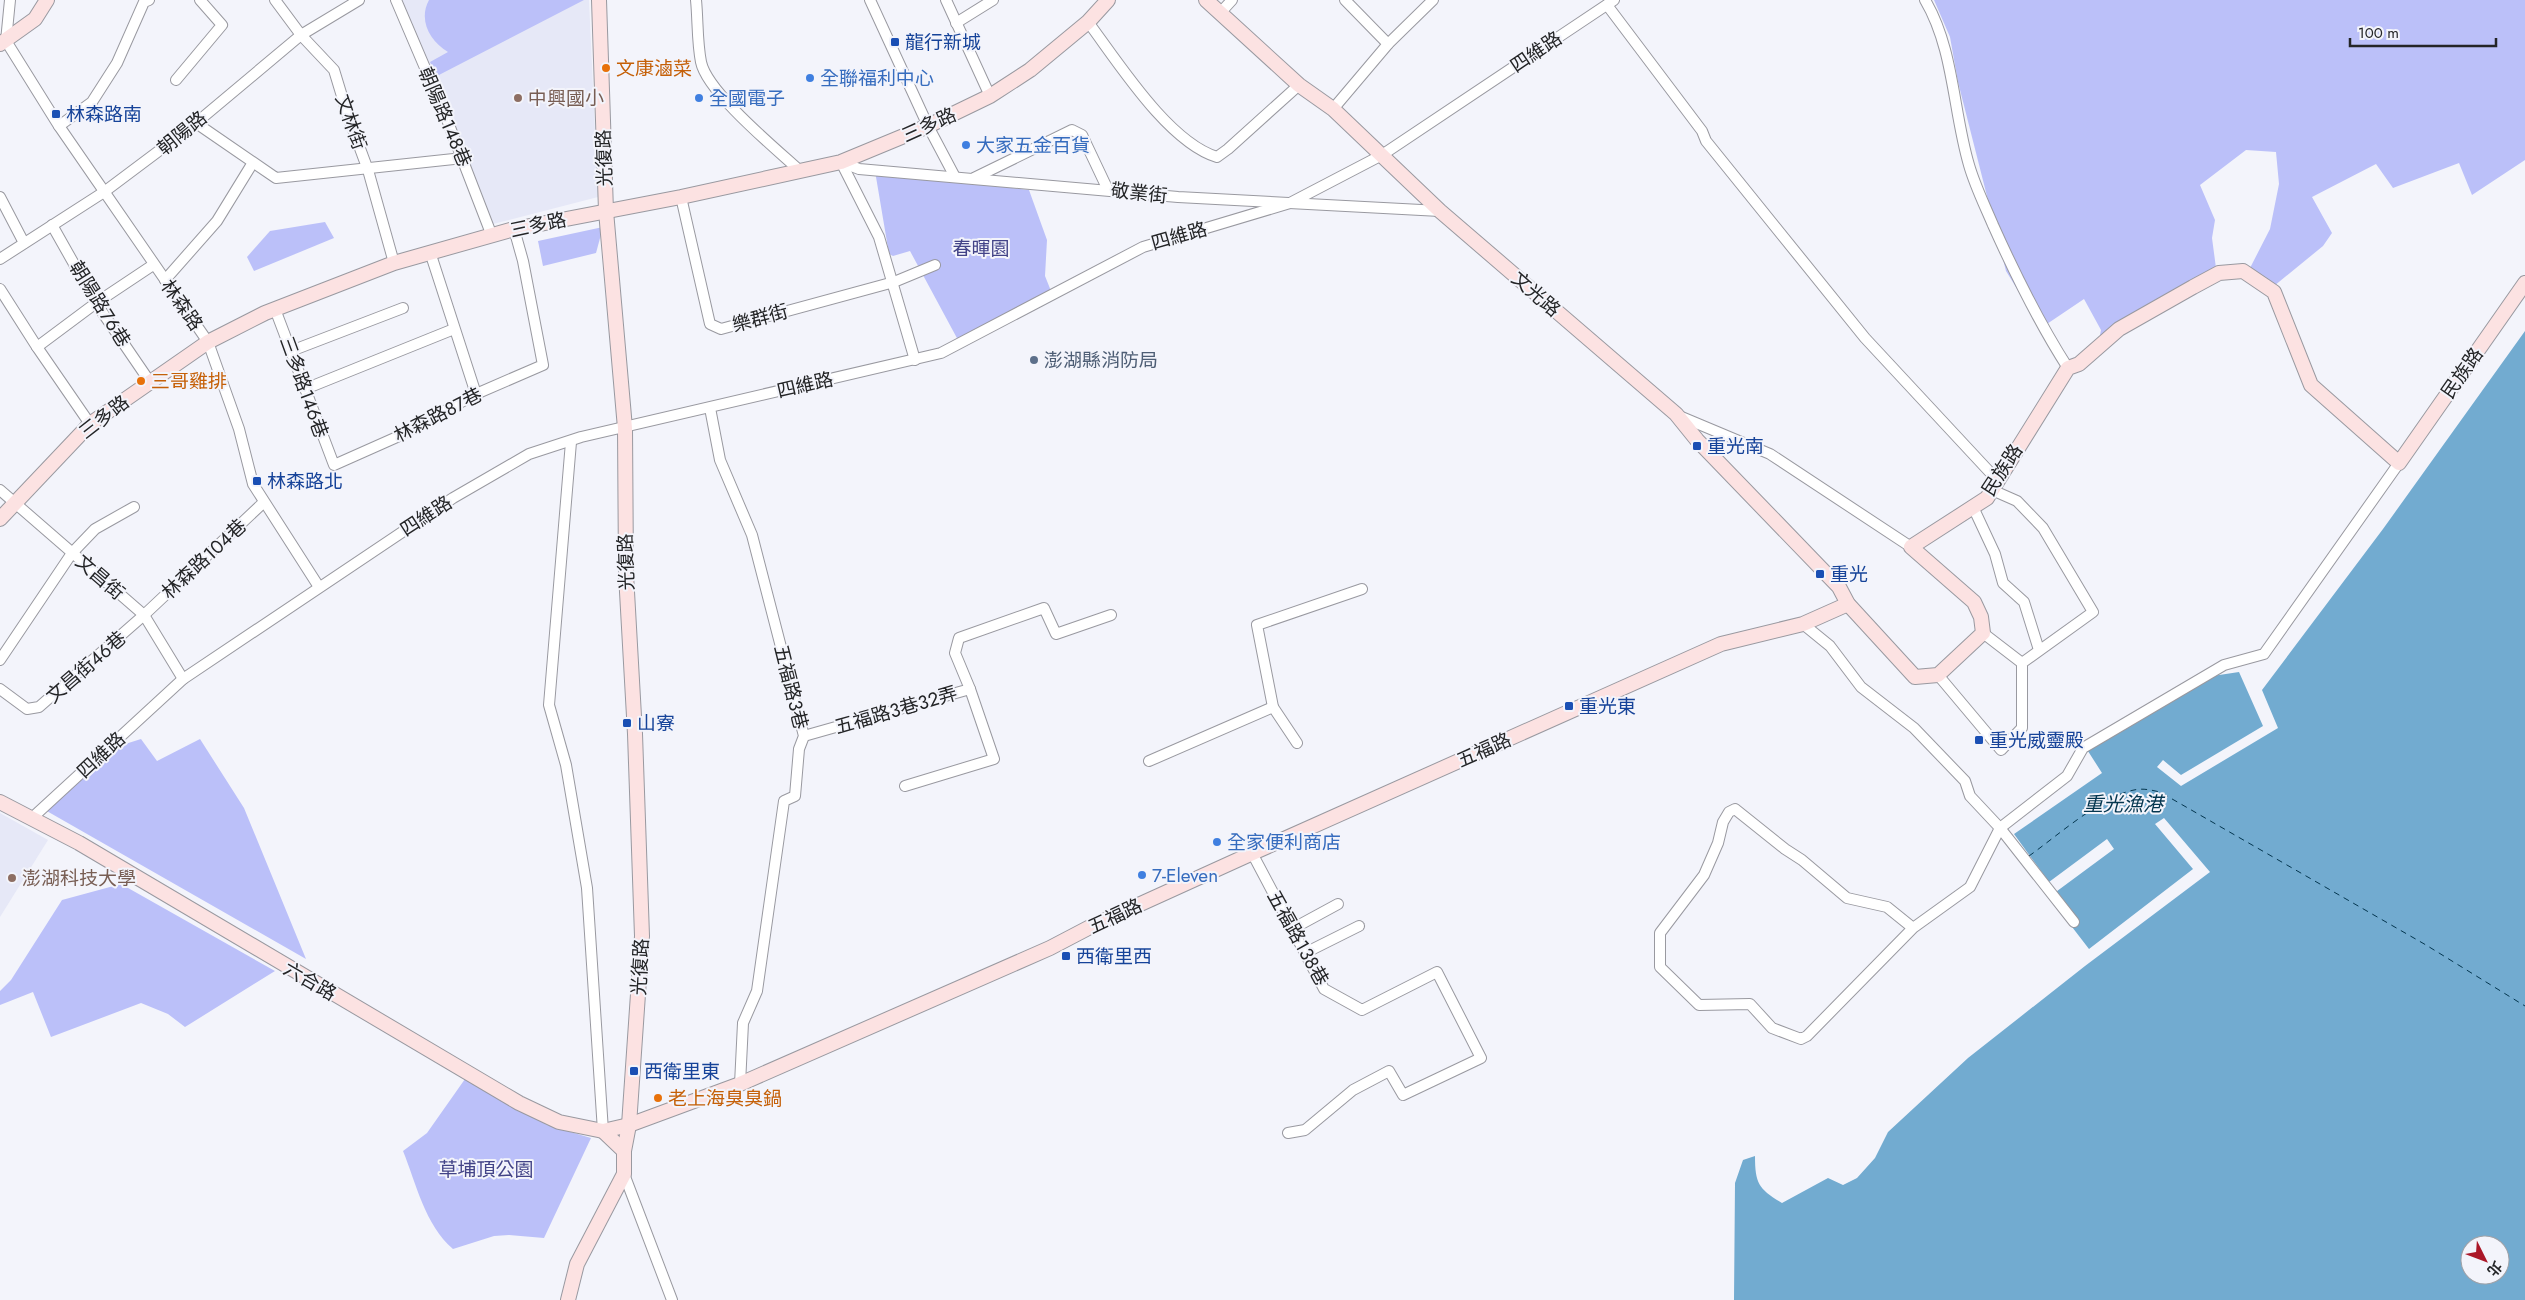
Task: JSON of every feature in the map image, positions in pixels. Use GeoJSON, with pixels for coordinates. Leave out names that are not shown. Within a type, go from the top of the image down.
{"type":"FeatureCollection","features":[{"type":"Feature","properties":{"kind":"street"},"geometry":{"type":"LineString","coordinates":[[3,43],[10,0]]}},
{"type":"Feature","properties":{"kind":"street"},"geometry":{"type":"LineString","coordinates":[[3,43],[35,19],[46,0]]}},
{"type":"Feature","properties":{"kind":"street"},"geometry":{"type":"LineString","coordinates":[[58,126],[92,102],[117,63],[144,2],[148,0]]}},
{"type":"Feature","properties":{"kind":"street"},"geometry":{"type":"LineString","coordinates":[[176,80],[222,25],[200,0]]}},
{"type":"Feature","properties":{"kind":"street","name":"文林街"},"geometry":{"type":"LineString","coordinates":[[275,0],[301,35],[334,70],[348,116],[368,170],[394,263]]}},
{"type":"Feature","properties":{"kind":"street","name":"朝陽路"},"geometry":{"type":"LineString","coordinates":[[0,259],[104,192],[196,123],[301,35],[359,0]]}},
{"type":"Feature","properties":{"kind":"street","name":"朝陽路148巷"},"geometry":{"type":"LineString","coordinates":[[396,0],[463,158],[492,236]]}},
{"type":"Feature","properties":{"kind":"street","name":"光復路"},"geometry":{"type":"LineString","coordinates":[[599,0],[606,211],[625,428],[626,574],[636,734],[642,936],[629,1125],[624,1151],[624,1174]]}},
{"type":"Feature","properties":{"kind":"street"},"geometry":{"type":"LineString","coordinates":[[696,0],[701,63],[708,80],[755,130],[799,170]]}},
{"type":"Feature","properties":{"kind":"street"},"geometry":{"type":"LineString","coordinates":[[870,0],[928,126],[955,177]]}},
{"type":"Feature","properties":{"kind":"street"},"geometry":{"type":"LineString","coordinates":[[946,0],[990,96]]}},
{"type":"Feature","properties":{"kind":"street"},"geometry":{"type":"LineString","coordinates":[[956,24],[992,0]]}},
{"type":"Feature","properties":{"kind":"street","name":"三多路"},"geometry":{"type":"LineString","coordinates":[[0,519],[13,503],[90,424],[208,342],[275,309],[394,263],[514,229],[682,197],[840,162],[928,126],[990,96],[1030,70],[1088,22],[1108,0]]}},
{"type":"Feature","properties":{"kind":"street","name":"文光路"},"geometry":{"type":"LineString","coordinates":[[1206,0],[1299,85],[1333,109],[1440,211],[1676,414],[1696,440],[1839,587],[1848,604],[1915,677],[1938,675]]}},
{"type":"Feature","properties":{"kind":"street"},"geometry":{"type":"LineString","coordinates":[[1220,12],[1232,0]]}},
{"type":"Feature","properties":{"kind":"street"},"geometry":{"type":"LineString","coordinates":[[1345,0],[1388,44]]}},
{"type":"Feature","properties":{"kind":"street"},"geometry":{"type":"LineString","coordinates":[[1333,109],[1388,44],[1433,0]]}},
{"type":"Feature","properties":{"kind":"street"},"geometry":{"type":"LineString","coordinates":[[1925,0],[1932,12],[1942,39],[1961,134],[1979,193],[2014,271],[2068,368]]}},
{"type":"Feature","properties":{"kind":"street"},"geometry":{"type":"LineString","coordinates":[[1610,2],[1702,131],[1706,141],[1865,338],[1995,485],[2017,501],[2043,528],[2093,612],[2022,662]]}},
{"type":"Feature","properties":{"kind":"street","name":"四維路"},"geometry":{"type":"LineString","coordinates":[[32,818],[183,679],[453,498],[509,464],[529,454],[571,442],[581,437],[941,353],[1143,247],[1290,203],[1382,155],[1610,2]]}},
{"type":"Feature","properties":{"kind":"street"},"geometry":{"type":"LineString","coordinates":[[1088,22],[1155,112],[1204,153],[1217,156],[1228,150],[1299,85]]}},
{"type":"Feature","properties":{"kind":"street","name":"林森路"},"geometry":{"type":"LineString","coordinates":[[3,43],[153,265],[208,342],[240,429],[253,484],[263,503],[319,587]]}},
{"type":"Feature","properties":{"kind":"street"},"geometry":{"type":"LineString","coordinates":[[196,123],[252,164],[276,178],[368,170],[463,158]]}},
{"type":"Feature","properties":{"kind":"street"},"geometry":{"type":"LineString","coordinates":[[973,178],[1072,130],[1082,135],[1108,190]]}},
{"type":"Feature","properties":{"kind":"street"},"geometry":{"type":"LineString","coordinates":[[840,162],[879,237],[894,282],[915,360]]}},
{"type":"Feature","properties":{"kind":"street","name":"敬業街"},"geometry":{"type":"LineString","coordinates":[[840,162],[859,169],[1178,197],[1440,211]]}},
{"type":"Feature","properties":{"kind":"street"},"geometry":{"type":"LineString","coordinates":[[165,280],[217,222],[252,164]]}},
{"type":"Feature","properties":{"kind":"street"},"geometry":{"type":"LineString","coordinates":[[0,197],[24,243]]}},
{"type":"Feature","properties":{"kind":"street","name":"樂群街"},"geometry":{"type":"LineString","coordinates":[[682,197],[710,324],[721,328],[894,282],[935,265]]}},
{"type":"Feature","properties":{"kind":"street","name":"朝陽路76巷"},"geometry":{"type":"LineString","coordinates":[[52,225],[96,303],[150,382]]}},
{"type":"Feature","properties":{"kind":"street","name":"林森路87巷"},"geometry":{"type":"LineString","coordinates":[[334,464],[397,437],[476,394],[543,365],[523,261],[514,229]]}},
{"type":"Feature","properties":{"kind":"street"},"geometry":{"type":"LineString","coordinates":[[430,252],[476,394]]}},
{"type":"Feature","properties":{"kind":"street"},"geometry":{"type":"LineString","coordinates":[[37,348],[96,303],[153,265]]}},
{"type":"Feature","properties":{"kind":"street","name":"民族路"},"geometry":{"type":"LineString","coordinates":[[1911,547],[1988,498],[2068,368],[2079,364],[2118,329],[2220,272],[2243,271],[2274,292],[2311,385],[2399,463],[2525,284]]}},
{"type":"Feature","properties":{"kind":"street"},"geometry":{"type":"LineString","coordinates":[[0,289],[37,348],[90,424]]}},
{"type":"Feature","properties":{"kind":"street"},"geometry":{"type":"LineString","coordinates":[[291,351],[403,308]]}},
{"type":"Feature","properties":{"kind":"street","name":"三多路146巷"},"geometry":{"type":"LineString","coordinates":[[275,309],[334,464]]}},
{"type":"Feature","properties":{"kind":"street"},"geometry":{"type":"LineString","coordinates":[[305,389],[454,329]]}},
{"type":"Feature","properties":{"kind":"street","name":"五福路3巷"},"geometry":{"type":"LineString","coordinates":[[710,408],[720,460],[752,535],[804,736],[799,749],[795,796],[784,801],[757,992],[743,1023],[740,1084]]}},
{"type":"Feature","properties":{"kind":"street"},"geometry":{"type":"LineString","coordinates":[[1676,414],[1770,454],[1911,547],[1974,602],[1980,618],[1982,633],[2022,662]]}},
{"type":"Feature","properties":{"kind":"street"},"geometry":{"type":"LineString","coordinates":[[571,442],[549,705],[566,764],[587,888],[603,1131],[624,1151]]}},
{"type":"Feature","properties":{"kind":"street"},"geometry":{"type":"LineString","coordinates":[[1913,928],[1887,907],[1847,898],[1802,860],[1785,849],[1735,809],[1729,812],[1723,822],[1718,843],[1704,875],[1660,933],[1660,967],[1699,1005],[1750,1004],[1772,1028],[1801,1039],[1807,1036],[1913,928],[1970,887],[2000,828],[2067,776],[2083,748],[2224,665],[2264,654],[2399,463]]}},
{"type":"Feature","properties":{"kind":"street","name":"文昌街"},"geometry":{"type":"LineString","coordinates":[[0,490],[144,615],[183,679]]}},
{"type":"Feature","properties":{"kind":"street","name":"林森路104巷"},"geometry":{"type":"LineString","coordinates":[[144,615],[263,503]]}},
{"type":"Feature","properties":{"kind":"street"},"geometry":{"type":"LineString","coordinates":[[0,660],[72,553],[95,529],[134,507]]}},
{"type":"Feature","properties":{"kind":"street"},"geometry":{"type":"LineString","coordinates":[[1972,507],[1995,554],[2003,583],[2024,602],[2039,650]]}},
{"type":"Feature","properties":{"kind":"street"},"geometry":{"type":"LineString","coordinates":[[1296,743],[1273,707],[1257,625],[1362,590]]}},
{"type":"Feature","properties":{"kind":"street","name":"五福路"},"geometry":{"type":"LineString","coordinates":[[629,1125],[740,1084],[1050,948],[1092,926],[1252,853],[1721,644],[1803,624],[1848,604]]}},
{"type":"Feature","properties":{"kind":"street","name":"五福路3巷32弄"},"geometry":{"type":"LineString","coordinates":[[804,736],[970,689],[955,653],[958,638],[1044,608],[1056,634],[1111,615]]}},
{"type":"Feature","properties":{"kind":"street","name":"文昌街46巷"},"geometry":{"type":"LineString","coordinates":[[0,689],[27,709],[39,707],[144,615]]}},
{"type":"Feature","properties":{"kind":"street"},"geometry":{"type":"LineString","coordinates":[[1803,624],[1830,646],[1861,687],[1914,728],[1965,781],[1970,796],[2000,828],[2074,922]]}},
{"type":"Feature","properties":{"kind":"street"},"geometry":{"type":"LineString","coordinates":[[1982,633],[1938,675],[2001,750],[2022,728],[2022,662]]}},
{"type":"Feature","properties":{"kind":"street"},"geometry":{"type":"LineString","coordinates":[[905,786],[994,759],[970,689]]}},
{"type":"Feature","properties":{"kind":"street"},"geometry":{"type":"LineString","coordinates":[[1149,761],[1273,707]]}},
{"type":"Feature","properties":{"kind":"street","name":"六合路"},"geometry":{"type":"LineString","coordinates":[[0,802],[87,848],[519,1103],[559,1122],[603,1131],[629,1125]]}},
{"type":"Feature","properties":{"kind":"street","name":"五福路138巷"},"geometry":{"type":"LineString","coordinates":[[1252,853],[1324,990],[1362,1010],[1437,972],[1481,1058],[1403,1095],[1389,1071],[1353,1090],[1305,1130],[1288,1133]]}},
{"type":"Feature","properties":{"kind":"street"},"geometry":{"type":"LineString","coordinates":[[1292,929],[1338,904]]}},
{"type":"Feature","properties":{"kind":"street"},"geometry":{"type":"LineString","coordinates":[[1305,953],[1359,926]]}},
{"type":"Feature","properties":{"kind":"street"},"geometry":{"type":"LineString","coordinates":[[568,1300],[577,1264],[624,1174]]}},
{"type":"Feature","properties":{"kind":"street"},"geometry":{"type":"LineString","coordinates":[[624,1174],[672,1300]]}},
{"type":"Feature","properties":{"kind":"shaded area","name":"中興國小"},"geometry":{"type":"Polygon","coordinates":[[[402,0],[589,0],[598,197],[493,224],[402,0]]]}},
{"type":"Feature","properties":{"kind":"shaded area","name":"澎湖科技大學"},"geometry":{"type":"Polygon","coordinates":[[[0,813],[48,840],[0,917],[0,813]]]}},
{"type":"Feature","properties":{"kind":"green space"},"geometry":{"type":"Polygon","coordinates":[[[429,0],[584,0],[437,76],[430,62],[448,52],[431,36],[425,22],[426,8],[429,0]]]}},
{"type":"Feature","properties":{"kind":"green space"},"geometry":{"type":"Polygon","coordinates":[[[1934,0],[2525,0],[2525,160],[2472,195],[2459,163],[2393,188],[2376,164],[2312,197],[2332,233],[2323,246],[2274,286],[2249,270],[2270,229],[2279,184],[2276,152],[2246,150],[2200,185],[2215,220],[2212,238],[2216,268],[2098,346],[2101,330],[2084,299],[2041,328],[2006,271],[1958,82],[1950,37],[1934,0]]]}},
{"type":"Feature","properties":{"kind":"green space","name":"春暉園"},"geometry":{"type":"Polygon","coordinates":[[[875,171],[1029,190],[1047,240],[1045,276],[1051,291],[958,340],[910,251],[893,256],[889,254],[875,171]]]}},
{"type":"Feature","properties":{"kind":"green space"},"geometry":{"type":"Polygon","coordinates":[[[325,222],[334,238],[254,271],[247,257],[270,231],[325,222]]]}},
{"type":"Feature","properties":{"kind":"green space"},"geometry":{"type":"Polygon","coordinates":[[[603,227],[596,253],[543,266],[538,241],[603,227]]]}},
{"type":"Feature","properties":{"kind":"green space"},"geometry":{"type":"Polygon","coordinates":[[[141,739],[157,761],[200,739],[244,808],[306,959],[45,810],[119,746],[141,739]]]}},
{"type":"Feature","properties":{"kind":"green space"},"geometry":{"type":"Polygon","coordinates":[[[121,884],[275,971],[185,1027],[168,1014],[141,1003],[51,1037],[33,992],[0,1005],[0,991],[11,980],[62,900],[121,884]]]}},
{"type":"Feature","properties":{"kind":"green space","name":"草埔頂公園"},"geometry":{"type":"Polygon","coordinates":[[[465,1079],[547,1125],[591,1138],[544,1238],[509,1235],[494,1236],[453,1249],[443,1239],[428,1216],[403,1151],[427,1133],[465,1079]]]}},
{"type":"Feature","properties":{"kind":"water","name":"重光漁港"},"geometry":{"type":"Polygon","coordinates":[[[2525,331],[2525,1300],[1734,1300],[1735,1183],[1743,1160],[1755,1156],[1757,1179],[1760,1185],[1768,1194],[1782,1203],[1828,1178],[1843,1185],[1857,1178],[1875,1158],[1888,1132],[1968,1058],[2085,966],[2210,872],[2164,818],[2155,824],[2193,869],[2089,949],[2049,897],[2114,849],[2107,839],[2049,882],[2014,834],[2102,773],[2086,748],[2206,677],[2239,672],[2263,726],[2181,775],[2163,760],[2157,767],[2181,786],[2278,728],[2262,690],[2383,529],[2525,331]]]}},
{"type":"Feature","properties":{"kind":"ferry route"},"geometry":{"type":"LineString","coordinates":[[2029,856],[2094,808],[2108,800],[2137,789],[2160,792],[2426,945],[2525,1006]]}},
{"type":"Feature","properties":{"kind":"place","name":"龍行新城"},"geometry":{"type":"Point","coordinates":[895,42]}},
{"type":"Feature","properties":{"kind":"place","name":"文康滷菜"},"geometry":{"type":"Point","coordinates":[606,68]}},
{"type":"Feature","properties":{"kind":"place","name":"全聯福利中心"},"geometry":{"type":"Point","coordinates":[810,78]}},
{"type":"Feature","properties":{"kind":"place","name":"中興國小"},"geometry":{"type":"Point","coordinates":[518,98]}},
{"type":"Feature","properties":{"kind":"place","name":"全國電子"},"geometry":{"type":"Point","coordinates":[699,98]}},
{"type":"Feature","properties":{"kind":"place","name":"林森路南"},"geometry":{"type":"Point","coordinates":[56,114]}},
{"type":"Feature","properties":{"kind":"place","name":"大家五金百貨"},"geometry":{"type":"Point","coordinates":[966,145]}},
{"type":"Feature","properties":{"kind":"place","name":"澎湖縣消防局"},"geometry":{"type":"Point","coordinates":[1034,360]}},
{"type":"Feature","properties":{"kind":"place","name":"三哥雞排"},"geometry":{"type":"Point","coordinates":[141,381]}},
{"type":"Feature","properties":{"kind":"place","name":"重光南"},"geometry":{"type":"Point","coordinates":[1697,446]}},
{"type":"Feature","properties":{"kind":"place","name":"林森路北"},"geometry":{"type":"Point","coordinates":[257,481]}},
{"type":"Feature","properties":{"kind":"place","name":"重光"},"geometry":{"type":"Point","coordinates":[1820,574]}},
{"type":"Feature","properties":{"kind":"place","name":"重光東"},"geometry":{"type":"Point","coordinates":[1569,706]}},
{"type":"Feature","properties":{"kind":"place","name":"山寮"},"geometry":{"type":"Point","coordinates":[627,723]}},
{"type":"Feature","properties":{"kind":"place","name":"重光威靈殿"},"geometry":{"type":"Point","coordinates":[1979,740]}},
{"type":"Feature","properties":{"kind":"place","name":"全家便利商店"},"geometry":{"type":"Point","coordinates":[1217,842]}},
{"type":"Feature","properties":{"kind":"place","name":"7-Eleven"},"geometry":{"type":"Point","coordinates":[1142,875]}},
{"type":"Feature","properties":{"kind":"place","name":"澎湖科技大學"},"geometry":{"type":"Point","coordinates":[12,878]}},
{"type":"Feature","properties":{"kind":"place","name":"西衛里西"},"geometry":{"type":"Point","coordinates":[1066,956]}},
{"type":"Feature","properties":{"kind":"place","name":"西衛里東"},"geometry":{"type":"Point","coordinates":[634,1071]}},
{"type":"Feature","properties":{"kind":"place","name":"老上海臭臭鍋"},"geometry":{"type":"Point","coordinates":[658,1098]}}]}
